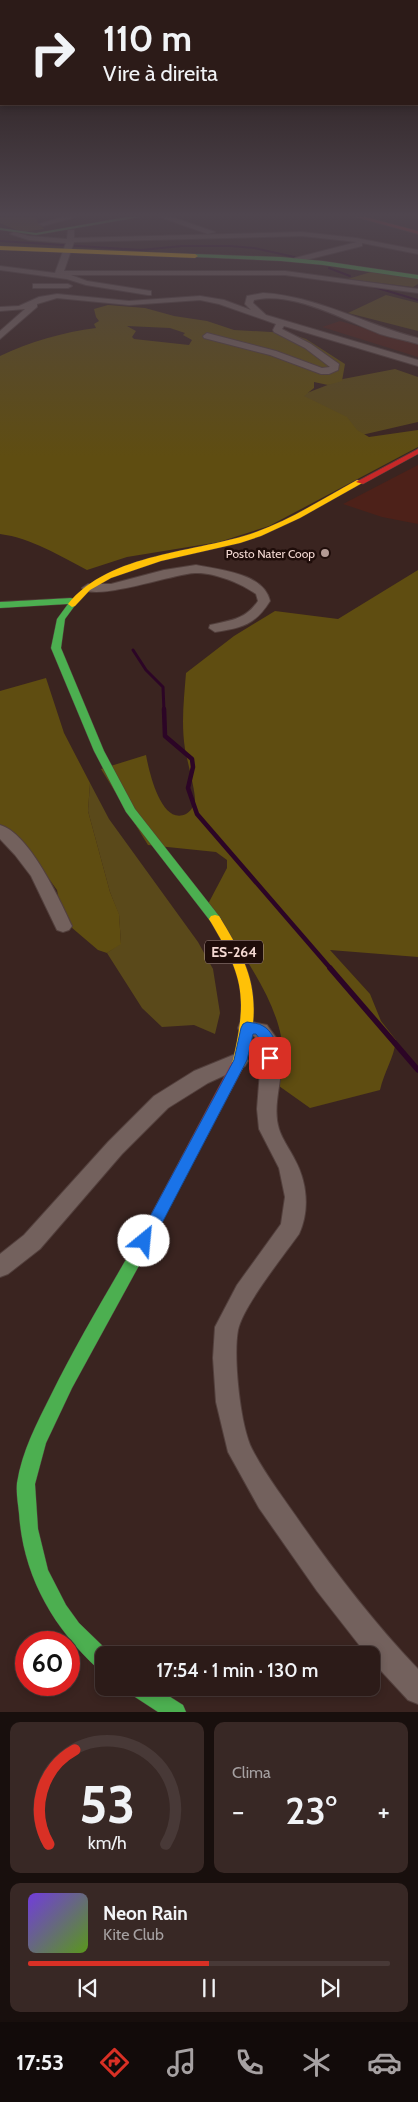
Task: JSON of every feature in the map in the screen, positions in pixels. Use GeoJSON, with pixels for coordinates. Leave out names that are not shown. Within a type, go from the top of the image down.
{"type":"FeatureCollection","features":[{"type":"Feature","properties":{"kind":"main road","name":"ES-264"},"geometry":{"type":"LineString","coordinates":[[95,1653],[85,1645],[57,1609],[36,1565],[27,1527],[26,1485],[37,1442],[70,1372],[135,1258],[240,1060],[247,1028],[249,996],[243,972],[231,945],[202,899],[131,810],[103,762],[56,648],[55,634],[59,620],[71,601],[88,588],[110,576],[138,566],[218,548],[257,535],[418,451]]}},
{"type":"Feature","properties":{"kind":"main road"},"geometry":{"type":"LineString","coordinates":[[0,605],[71,601]]}},
{"type":"Feature","properties":{"kind":"main road"},"geometry":{"type":"LineString","coordinates":[[151,1696],[176,1712]]}},
{"type":"Feature","properties":{"kind":"street"},"geometry":{"type":"LineString","coordinates":[[0,309],[20,308],[39,300],[59,297]]}},
{"type":"Feature","properties":{"kind":"street"},"geometry":{"type":"LineString","coordinates":[[72,297],[129,303],[200,298],[221,302],[282,323],[418,363]]}},
{"type":"Feature","properties":{"kind":"street"},"geometry":{"type":"LineString","coordinates":[[253,297],[250,298],[249,304],[266,318]]}},
{"type":"Feature","properties":{"kind":"street"},"geometry":{"type":"LineString","coordinates":[[284,297],[385,333],[418,341]]}},
{"type":"Feature","properties":{"kind":"street"},"geometry":{"type":"LineString","coordinates":[[0,336],[39,300]]}},
{"type":"Feature","properties":{"kind":"street"},"geometry":{"type":"LineString","coordinates":[[207,336],[273,353],[321,371],[333,370],[335,368],[334,364],[308,346],[278,330],[282,323]]}},
{"type":"Feature","properties":{"kind":"street"},"geometry":{"type":"LineString","coordinates":[[88,588],[111,588],[164,574],[196,569],[234,577],[251,584],[262,592],[264,601],[256,614],[246,621],[231,626],[215,628]]}},
{"type":"Feature","properties":{"kind":"street"},"geometry":{"type":"LineString","coordinates":[[0,830],[11,839],[30,861],[50,893],[63,926]]}},
{"type":"Feature","properties":{"kind":"street"},"geometry":{"type":"LineString","coordinates":[[247,1028],[260,1030],[269,1042],[267,1109],[269,1129],[289,1168],[296,1197],[291,1227],[245,1292],[228,1328],[225,1358],[228,1402],[240,1452],[268,1499],[326,1582],[378,1647],[418,1690]]}},
{"type":"Feature","properties":{"kind":"street"},"geometry":{"type":"LineString","coordinates":[[0,1267],[32,1242],[115,1148],[161,1102],[201,1077],[240,1060]]}},
{"type":"Feature","properties":{"kind":"shaded area"},"geometry":{"type":"Polygon","coordinates":[[[382,297],[394,297],[418,303],[418,331],[348,313],[382,297]]]}},
{"type":"Feature","properties":{"kind":"shaded area"},"geometry":{"type":"Polygon","coordinates":[[[108,305],[145,308],[174,316],[207,321],[234,330],[288,333],[306,339],[345,364],[342,381],[328,385],[314,382],[314,388],[304,396],[347,417],[357,430],[369,437],[418,430],[418,447],[269,526],[219,542],[127,557],[87,570],[34,543],[0,534],[0,356],[47,338],[96,328],[94,324],[99,321],[94,309],[108,305]],[[127,326],[136,331],[132,337],[134,339],[189,345],[192,340],[183,335],[185,333],[170,328],[127,326]]]}},
{"type":"Feature","properties":{"kind":"shaded area"},"geometry":{"type":"Polygon","coordinates":[[[340,321],[418,344],[418,357],[322,327],[340,321]]]}},
{"type":"Feature","properties":{"kind":"shaded area"},"geometry":{"type":"Polygon","coordinates":[[[395,369],[418,377],[418,422],[353,437],[294,398],[343,379],[395,369]]]}},
{"type":"Feature","properties":{"kind":"shaded area"},"geometry":{"type":"Polygon","coordinates":[[[418,465],[418,524],[382,517],[343,504],[418,465]]]}},
{"type":"Feature","properties":{"kind":"shaded area"},"geometry":{"type":"Polygon","coordinates":[[[418,570],[418,957],[330,950],[370,994],[381,1021],[396,1040],[380,1090],[310,1108],[279,1086],[282,1047],[276,1019],[261,984],[251,967],[208,904],[227,868],[227,860],[216,852],[148,845],[101,769],[146,755],[153,784],[163,805],[177,816],[186,814],[192,809],[195,802],[183,730],[186,673],[234,636],[275,611],[338,619],[418,570]]]}},
{"type":"Feature","properties":{"kind":"shaded area"},"geometry":{"type":"Polygon","coordinates":[[[46,678],[64,733],[90,783],[88,811],[110,892],[119,914],[121,944],[107,953],[98,950],[71,927],[61,910],[57,890],[39,865],[0,829],[0,691],[46,678]]]}},
{"type":"Feature","properties":{"kind":"shaded area"},"geometry":{"type":"Polygon","coordinates":[[[90,783],[109,819],[198,942],[213,969],[220,1013],[215,1034],[194,1025],[162,1027],[142,1008],[107,953],[121,943],[119,915],[110,892],[88,811],[90,783]]]}},
{"type":"Feature","properties":{"kind":"waterway"},"geometry":{"type":"LineString","coordinates":[[407,297],[418,300]]}},
{"type":"Feature","properties":{"kind":"waterway"},"geometry":{"type":"LineString","coordinates":[[133,650],[146,670],[163,687],[164,711]]}},
{"type":"Feature","properties":{"kind":"waterway"},"geometry":{"type":"LineString","coordinates":[[164,709],[165,736],[192,759],[193,767],[188,788],[197,814],[331,969]]}},
{"type":"Feature","properties":{"kind":"waterway"},"geometry":{"type":"LineString","coordinates":[[330,968],[418,1070]]}},
{"type":"Feature","properties":{"kind":"traffic: fast"},"geometry":{"type":"LineString","coordinates":[[0,605],[71,601]]}},
{"type":"Feature","properties":{"kind":"traffic: fast"},"geometry":{"type":"LineString","coordinates":[[72,604],[61,619],[56,648],[99,751],[130,810],[215,919]]}},
{"type":"Feature","properties":{"kind":"traffic: fast"},"geometry":{"type":"LineString","coordinates":[[95,1653],[73,1629],[60,1611],[40,1572],[33,1551],[29,1529],[26,1484],[34,1452],[51,1413],[77,1362],[145,1240]]}},
{"type":"Feature","properties":{"kind":"traffic: fast"},"geometry":{"type":"LineString","coordinates":[[151,1696],[176,1712]]}},
{"type":"Feature","properties":{"kind":"traffic: slow"},"geometry":{"type":"LineString","coordinates":[[72,604],[87,589],[108,576],[158,559],[237,541],[258,534],[297,516],[360,482]]}},
{"type":"Feature","properties":{"kind":"traffic: slow"},"geometry":{"type":"LineString","coordinates":[[215,919],[236,956],[247,986],[248,1018],[240,1060],[237,1066]]}},
{"type":"Feature","properties":{"kind":"traffic: jam"},"geometry":{"type":"LineString","coordinates":[[360,482],[418,451]]}},
{"type":"Feature","properties":{"kind":"traffic: jam"},"geometry":{"type":"LineString","coordinates":[[145,1240],[237,1066]]}},
{"type":"Feature","properties":{"kind":"place","name":"Posto Nater Coop"},"geometry":{"type":"Point","coordinates":[325,553]}},
{"type":"Feature","properties":{"kind":"route"},"geometry":{"type":"LineString","coordinates":[[144,1241],[240,1060],[247,1028],[260,1030],[264,1035],[269,1042],[270,1058]]}}]}
